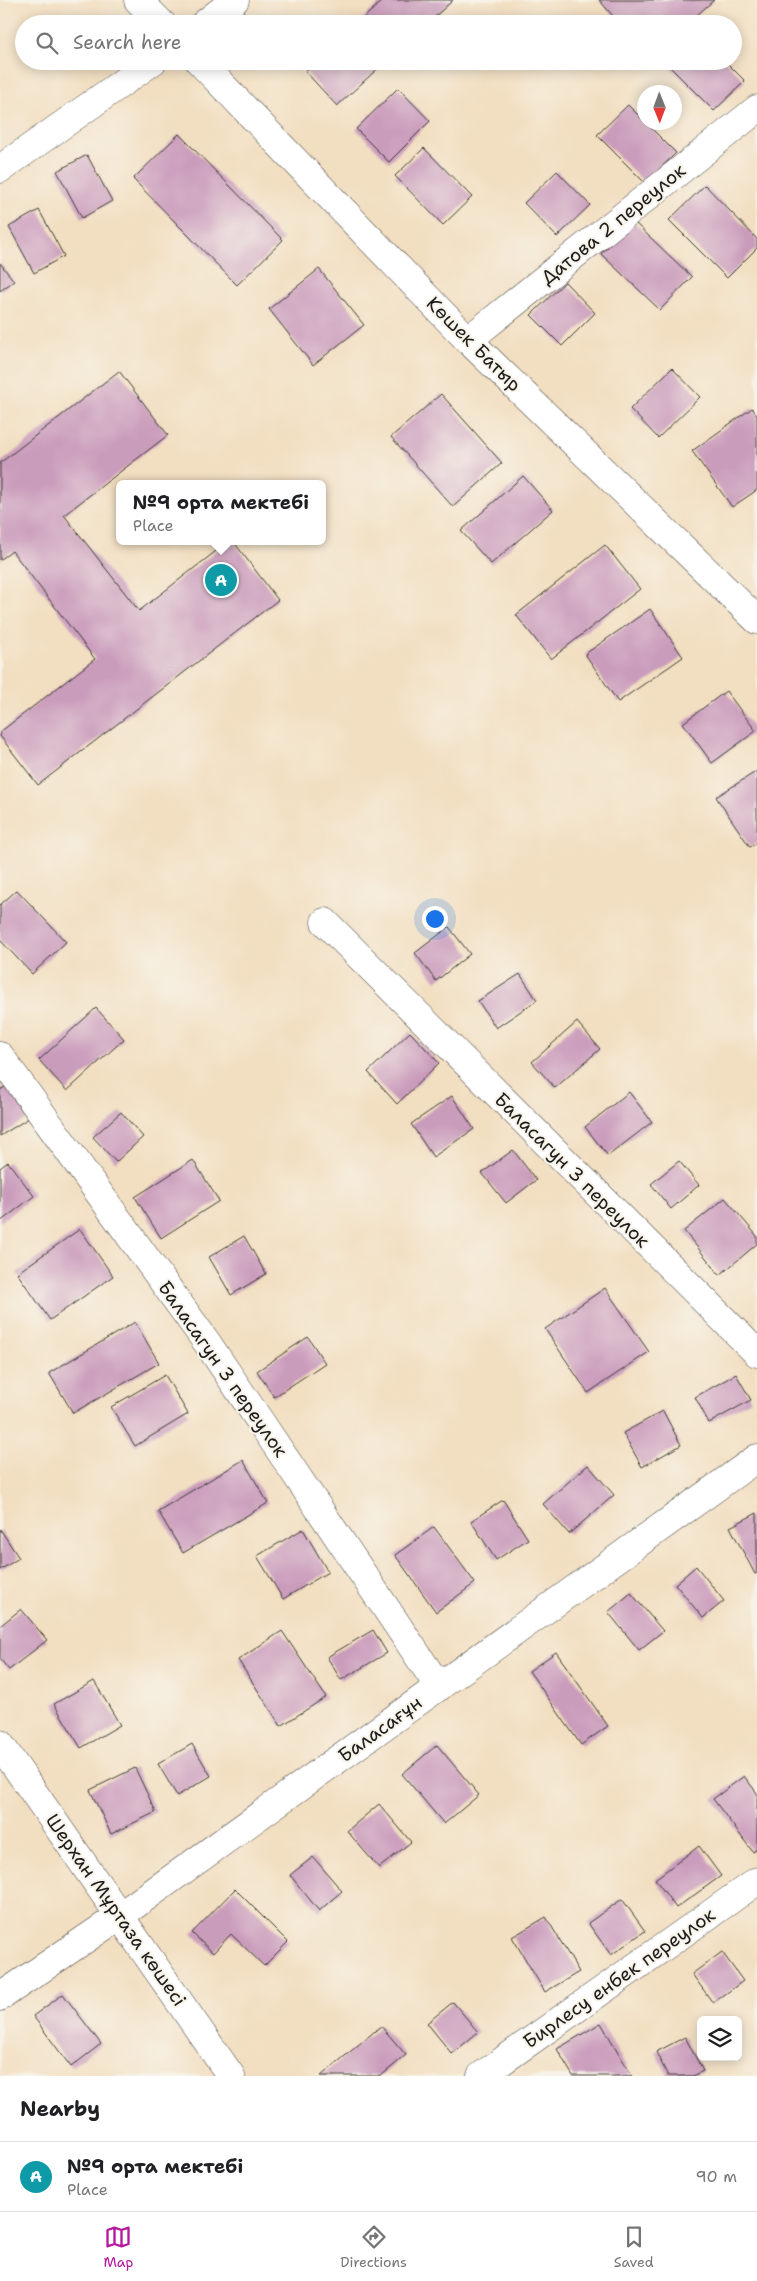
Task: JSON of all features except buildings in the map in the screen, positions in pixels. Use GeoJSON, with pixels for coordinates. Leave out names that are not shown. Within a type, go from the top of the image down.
{"type":"FeatureCollection","features":[{"type":"Feature","properties":{"kind":"street"},"geometry":{"type":"LineString","coordinates":[[138,0],[153,15]]}},
{"type":"Feature","properties":{"kind":"street"},"geometry":{"type":"LineString","coordinates":[[216,15],[235,0]]}},
{"type":"Feature","properties":{"kind":"street"},"geometry":{"type":"LineString","coordinates":[[0,169],[139,70]]}},
{"type":"Feature","properties":{"kind":"street","name":"Көшек Батыр"},"geometry":{"type":"LineString","coordinates":[[208,70],[468,340],[757,620]]}},
{"type":"Feature","properties":{"kind":"street","name":"Датова 2 переулок"},"geometry":{"type":"LineString","coordinates":[[468,340],[757,109]]}},
{"type":"Feature","properties":{"kind":"street","name":"Баласагун 3 переулок"},"geometry":{"type":"LineString","coordinates":[[325,922],[757,1353]]}},
{"type":"Feature","properties":{"kind":"street","name":"Баласагун 3 переулок"},"geometry":{"type":"LineString","coordinates":[[0,1056],[208,1344],[439,1686]]}},
{"type":"Feature","properties":{"kind":"street","name":"Баласағұн"},"geometry":{"type":"LineString","coordinates":[[0,1996],[121,1915],[757,1458]]}},
{"type":"Feature","properties":{"kind":"street","name":"Шерхан Мұртаза көшесі"},"geometry":{"type":"LineString","coordinates":[[0,1744],[121,1915],[231,2076]]}},
{"type":"Feature","properties":{"kind":"street","name":"Бирлесу енбек переулок"},"geometry":{"type":"LineString","coordinates":[[481,2076],[757,1881]]}},
{"type":"Feature","properties":{"kind":"place","name":"№9 орта мектебі"},"geometry":{"type":"Point","coordinates":[221,580]}}]}
